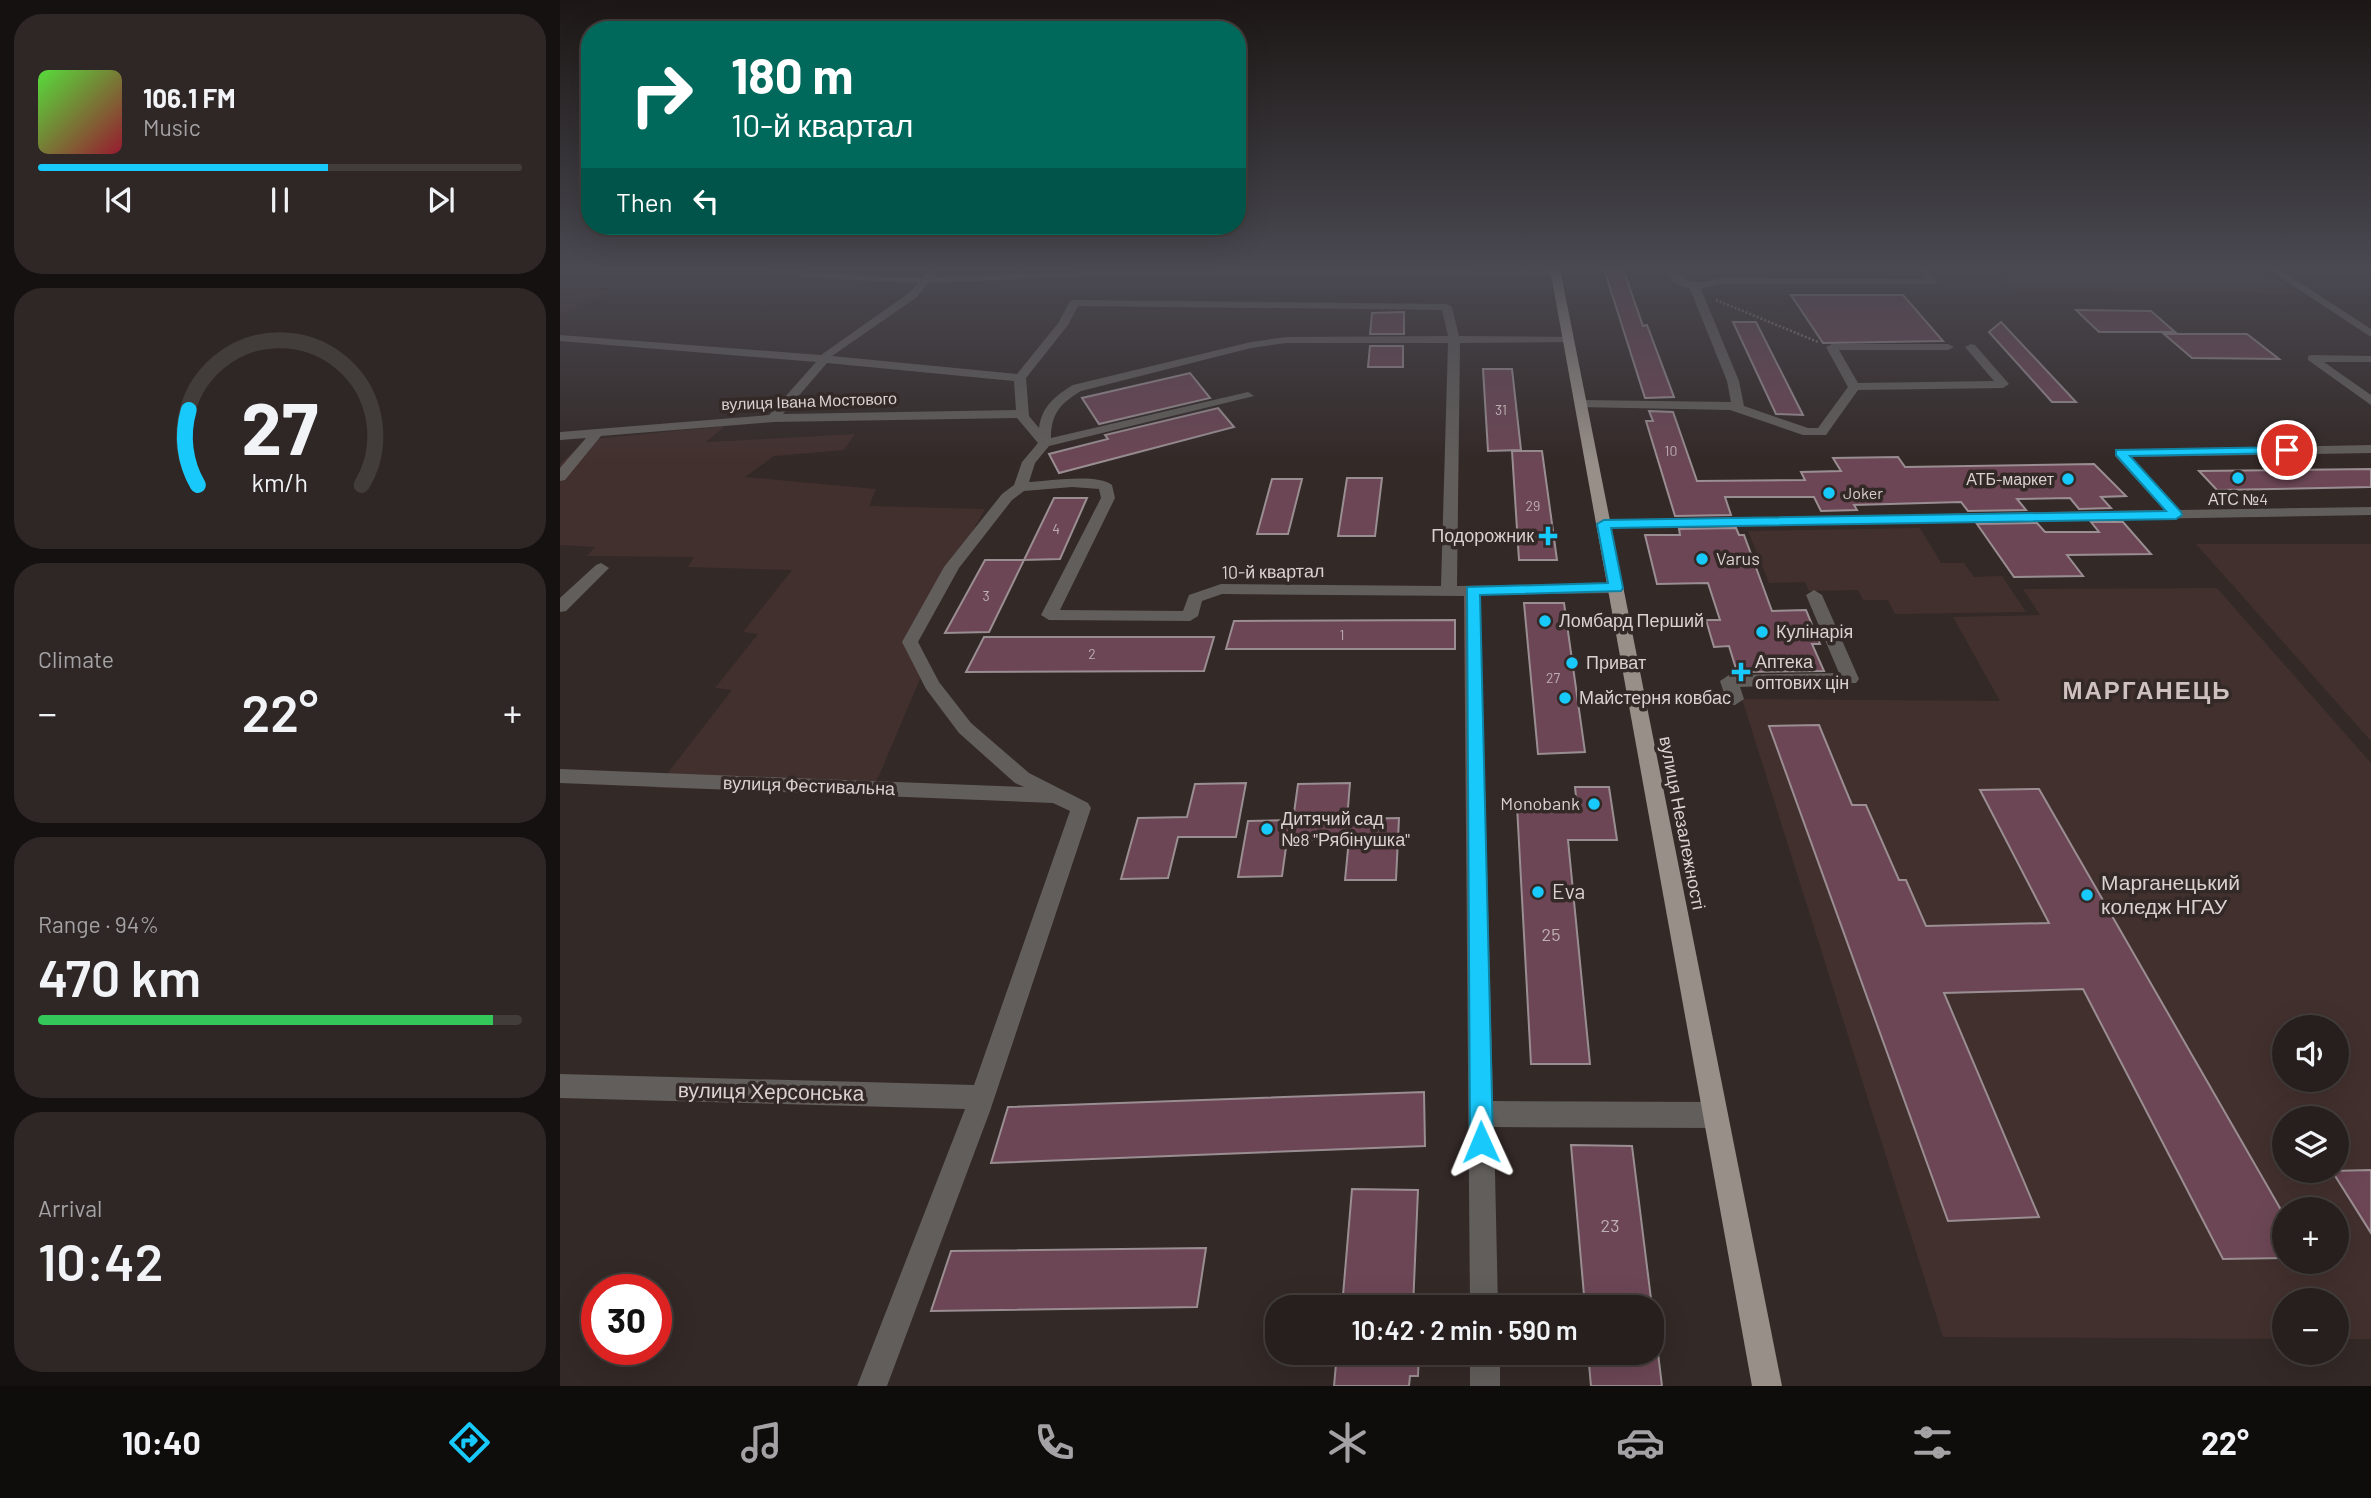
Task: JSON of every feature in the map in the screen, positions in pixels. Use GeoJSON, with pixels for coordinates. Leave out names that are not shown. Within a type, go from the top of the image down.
{"type":"FeatureCollection","features":[{"type":"Feature","properties":{"kind":"main road","name":"вулиця Незалежності"},"geometry":{"type":"LineString","coordinates":[[1567,334],[1766,1386]]}},
{"type":"Feature","properties":{"kind":"street"},"geometry":{"type":"LineString","coordinates":[[773,418],[831,351],[856,334]]}},
{"type":"Feature","properties":{"kind":"street"},"geometry":{"type":"LineString","coordinates":[[1045,443],[1023,414],[1020,378],[1055,334]]}},
{"type":"Feature","properties":{"kind":"street"},"geometry":{"type":"LineString","coordinates":[[1449,591],[1453,334]]}},
{"type":"Feature","properties":{"kind":"street"},"geometry":{"type":"LineString","coordinates":[[1714,334],[1739,394],[1738,408]]}},
{"type":"Feature","properties":{"kind":"street"},"geometry":{"type":"LineString","coordinates":[[560,338],[1020,378]]}},
{"type":"Feature","properties":{"kind":"street"},"geometry":{"type":"LineString","coordinates":[[1045,443],[1045,419],[1059,398],[1077,388],[1251,345],[1286,340],[1568,339]]}},
{"type":"Feature","properties":{"kind":"street"},"geometry":{"type":"LineString","coordinates":[[1854,387],[1832,347],[1948,346]]}},
{"type":"Feature","properties":{"kind":"street"},"geometry":{"type":"LineString","coordinates":[[1854,387],[2003,384],[1971,347]]}},
{"type":"Feature","properties":{"kind":"street"},"geometry":{"type":"LineString","coordinates":[[2371,359],[2312,358],[2371,401]]}},
{"type":"Feature","properties":{"kind":"street"},"geometry":{"type":"LineString","coordinates":[[1581,404],[1738,408],[1807,432],[1822,432],[1854,387]]}},
{"type":"Feature","properties":{"kind":"street"},"geometry":{"type":"LineString","coordinates":[[872,1386],[982,1097],[1082,808],[1022,778],[965,728],[932,685],[910,642],[952,567],[1007,497],[1020,486],[1029,463],[1045,443],[1248,396]]}},
{"type":"Feature","properties":{"kind":"street","name":"вулиця Івана Мостового"},"geometry":{"type":"LineString","coordinates":[[560,436],[773,418],[1023,414]]}},
{"type":"Feature","properties":{"kind":"street"},"geometry":{"type":"LineString","coordinates":[[560,477],[597,433]]}},
{"type":"Feature","properties":{"kind":"street"},"geometry":{"type":"LineString","coordinates":[[2176,515],[2120,453],[2371,449]]}},
{"type":"Feature","properties":{"kind":"street","name":"10-й квартал"},"geometry":{"type":"LineString","coordinates":[[1020,486],[1072,483],[1105,485],[1108,498],[1049,615],[1190,616],[1195,598],[1221,589],[1449,591],[1616,588]]}},
{"type":"Feature","properties":{"kind":"street"},"geometry":{"type":"LineString","coordinates":[[1604,524],[2371,511]]}},
{"type":"Feature","properties":{"kind":"street"},"geometry":{"type":"LineString","coordinates":[[560,607],[601,568]]}},
{"type":"Feature","properties":{"kind":"street"},"geometry":{"type":"LineString","coordinates":[[1472,590],[1484,1295]]}},
{"type":"Feature","properties":{"kind":"street"},"geometry":{"type":"LineString","coordinates":[[1637,699],[1735,699],[1728,681],[1850,679],[1814,595]]}},
{"type":"Feature","properties":{"kind":"street","name":"вулиця Фестивальна"},"geometry":{"type":"LineString","coordinates":[[560,776],[1058,796]]}},
{"type":"Feature","properties":{"kind":"street","name":"вулиця Херсонська"},"geometry":{"type":"LineString","coordinates":[[560,1086],[982,1097]]}},
{"type":"Feature","properties":{"kind":"street"},"geometry":{"type":"LineString","coordinates":[[1481,1114],[1716,1115]]}},
{"type":"Feature","properties":{"kind":"street"},"geometry":{"type":"LineString","coordinates":[[1485,1365],[1485,1386]]}},
{"type":"Feature","properties":{"kind":"path"},"geometry":{"type":"LineString","coordinates":[[1801,334],[1832,347]]}},
{"type":"Feature","properties":{"kind":"shaded area"},"geometry":{"type":"Polygon","coordinates":[[[725,426],[706,442],[855,434],[844,450],[774,456],[745,477],[876,489],[869,506],[985,509],[910,642],[920,679],[872,792],[656,788],[732,690],[715,688],[758,634],[743,632],[792,570],[688,567],[694,557],[587,556],[595,547],[560,545],[560,464],[585,440],[725,426]]]}},
{"type":"Feature","properties":{"kind":"shaded area"},"geometry":{"type":"Polygon","coordinates":[[[1920,528],[1941,563],[1964,563],[1974,577],[2002,576],[2026,612],[1895,614],[1888,600],[1863,600],[1858,590],[1809,591],[1805,582],[1769,583],[1748,531],[1920,528]]]}},
{"type":"Feature","properties":{"kind":"shaded area"},"geometry":{"type":"Polygon","coordinates":[[[2196,544],[2371,544],[2371,741],[2196,544]]]}},
{"type":"Feature","properties":{"kind":"shaded area","name":"Марганецький коледж НГАУ"},"geometry":{"type":"Polygon","coordinates":[[[2217,588],[2371,763],[2371,1339],[2349,1339],[2349,1288],[2272,1288],[2272,1339],[1943,1337],[1742,699],[2000,701],[1953,617],[2040,615],[2023,589],[2217,588]]]}},
{"type":"Feature","properties":{"kind":"building"},"geometry":{"type":"Polygon","coordinates":[[[1625,334],[1650,334],[1674,397],[1645,398],[1625,334]]]}},
{"type":"Feature","properties":{"kind":"building"},"geometry":{"type":"Polygon","coordinates":[[[1738,334],[1762,334],[1803,415],[1776,414],[1738,334]]]}},
{"type":"Feature","properties":{"kind":"building"},"geometry":{"type":"Polygon","coordinates":[[[1817,334],[1937,334],[1943,341],[1823,343],[1817,334]]]}},
{"type":"Feature","properties":{"kind":"building"},"geometry":{"type":"Polygon","coordinates":[[[1991,334],[2012,334],[2076,402],[2052,402],[1991,334]]]}},
{"type":"Feature","properties":{"kind":"building"},"geometry":{"type":"Polygon","coordinates":[[[2164,334],[2247,334],[2279,359],[2192,358],[2164,334]]]}},
{"type":"Feature","properties":{"kind":"building"},"geometry":{"type":"Polygon","coordinates":[[[1370,346],[1403,346],[1403,367],[1368,367],[1370,346]]]}},
{"type":"Feature","properties":{"kind":"building"},"geometry":{"type":"Polygon","coordinates":[[[1483,369],[1512,369],[1521,450],[1488,451],[1483,369]]]}},
{"type":"Feature","properties":{"kind":"building"},"geometry":{"type":"Polygon","coordinates":[[[1190,373],[1210,398],[1099,424],[1082,398],[1190,373]]]}},
{"type":"Feature","properties":{"kind":"building"},"geometry":{"type":"Polygon","coordinates":[[[1218,408],[1234,427],[1059,473],[1049,454],[1108,439],[1105,435],[1218,408]]]}},
{"type":"Feature","properties":{"kind":"building"},"geometry":{"type":"Polygon","coordinates":[[[1649,411],[1673,412],[1697,481],[1805,480],[1801,472],[1841,471],[1833,458],[1898,457],[1905,467],[2094,464],[2126,496],[2101,497],[2111,508],[2079,509],[2070,498],[2017,499],[2026,510],[1968,511],[1961,502],[1854,505],[1857,510],[1821,511],[1814,497],[1725,497],[1731,515],[1675,516],[1646,421],[1653,421],[1649,411]]]}},
{"type":"Feature","properties":{"kind":"building"},"geometry":{"type":"Polygon","coordinates":[[[1512,451],[1542,451],[1557,560],[1519,560],[1512,451]]]}},
{"type":"Feature","properties":{"kind":"building"},"geometry":{"type":"Polygon","coordinates":[[[2371,469],[2371,487],[2217,490],[2199,471],[2371,469]]]}},
{"type":"Feature","properties":{"kind":"building"},"geometry":{"type":"Polygon","coordinates":[[[1347,478],[1382,478],[1375,536],[1338,536],[1347,478]]]}},
{"type":"Feature","properties":{"kind":"building"},"geometry":{"type":"Polygon","coordinates":[[[1272,479],[1302,479],[1288,534],[1257,534],[1272,479]]]}},
{"type":"Feature","properties":{"kind":"building"},"geometry":{"type":"Polygon","coordinates":[[[1054,498],[1087,498],[1060,559],[1024,560],[1054,498]]]}},
{"type":"Feature","properties":{"kind":"building"},"geometry":{"type":"Polygon","coordinates":[[[2091,522],[2123,522],[2151,554],[2067,555],[2083,576],[2014,577],[1977,524],[2037,523],[2045,532],[2099,532],[2091,522]]]}},
{"type":"Feature","properties":{"kind":"building"},"geometry":{"type":"Polygon","coordinates":[[[1736,528],[1739,535],[1744,535],[1772,611],[1806,610],[1820,644],[1812,644],[1824,671],[1737,672],[1729,646],[1714,647],[1706,620],[1720,620],[1708,583],[1657,584],[1645,535],[1680,535],[1679,529],[1736,528]]]}},
{"type":"Feature","properties":{"kind":"building"},"geometry":{"type":"Polygon","coordinates":[[[985,560],[1024,560],[989,632],[945,633],[985,560]]]}},
{"type":"Feature","properties":{"kind":"building"},"geometry":{"type":"Polygon","coordinates":[[[1524,603],[1564,603],[1585,752],[1538,754],[1524,603]]]}},
{"type":"Feature","properties":{"kind":"building"},"geometry":{"type":"Polygon","coordinates":[[[1455,620],[1455,649],[1226,649],[1234,621],[1455,620]]]}},
{"type":"Feature","properties":{"kind":"building"},"geometry":{"type":"Polygon","coordinates":[[[984,637],[1214,637],[1204,671],[966,672],[984,637]]]}},
{"type":"Feature","properties":{"kind":"building"},"geometry":{"type":"Polygon","coordinates":[[[1819,725],[1852,805],[1866,805],[1899,880],[1906,880],[1926,926],[2049,923],[1980,790],[2039,789],[2274,1197],[2272,1258],[2223,1259],[2083,989],[1944,993],[2039,1217],[1948,1221],[1769,726],[1819,725]]]}},
{"type":"Feature","properties":{"kind":"building"},"geometry":{"type":"Polygon","coordinates":[[[1246,783],[1236,837],[1178,837],[1168,878],[1121,879],[1138,818],[1187,817],[1195,784],[1246,783]]]}},
{"type":"Feature","properties":{"kind":"building"},"geometry":{"type":"Polygon","coordinates":[[[1350,783],[1347,819],[1399,818],[1396,880],[1345,880],[1349,839],[1287,840],[1282,876],[1238,877],[1248,821],[1293,820],[1298,784],[1350,783]]]}},
{"type":"Feature","properties":{"kind":"building"},"geometry":{"type":"Polygon","coordinates":[[[1575,787],[1609,787],[1617,840],[1568,840],[1590,1064],[1531,1064],[1517,806],[1577,806],[1575,787]]]}},
{"type":"Feature","properties":{"kind":"building"},"geometry":{"type":"Polygon","coordinates":[[[1424,1092],[1425,1146],[991,1163],[1008,1107],[1424,1092]]]}},
{"type":"Feature","properties":{"kind":"building"},"geometry":{"type":"Polygon","coordinates":[[[1571,1145],[1632,1146],[1651,1295],[1584,1295],[1571,1145]]]}},
{"type":"Feature","properties":{"kind":"building"},"geometry":{"type":"Polygon","coordinates":[[[2371,1170],[2371,1233],[2340,1183],[2349,1183],[2349,1171],[2371,1170]]]}},
{"type":"Feature","properties":{"kind":"building"},"geometry":{"type":"Polygon","coordinates":[[[1352,1189],[1418,1190],[1414,1295],[1343,1295],[1352,1189]]]}},
{"type":"Feature","properties":{"kind":"building"},"geometry":{"type":"Polygon","coordinates":[[[1206,1248],[1197,1307],[931,1311],[951,1251],[1206,1248]]]}},
{"type":"Feature","properties":{"kind":"building"},"geometry":{"type":"Polygon","coordinates":[[[1336,1365],[1418,1365],[1418,1376],[1410,1376],[1409,1386],[1334,1386],[1336,1365]]]}},
{"type":"Feature","properties":{"kind":"building"},"geometry":{"type":"Polygon","coordinates":[[[1589,1365],[1659,1365],[1662,1386],[1591,1386],[1589,1365]]]}},
{"type":"Feature","properties":{"kind":"place","name":"АТС №4"},"geometry":{"type":"Point","coordinates":[2238,478]}},
{"type":"Feature","properties":{"kind":"place","name":"АТБ-маркет"},"geometry":{"type":"Point","coordinates":[2068,479]}},
{"type":"Feature","properties":{"kind":"place","name":"Joker"},"geometry":{"type":"Point","coordinates":[1829,493]}},
{"type":"Feature","properties":{"kind":"place","name":"Подорожник"},"geometry":{"type":"Point","coordinates":[1548,536]}},
{"type":"Feature","properties":{"kind":"place","name":"Varus"},"geometry":{"type":"Point","coordinates":[1702,559]}},
{"type":"Feature","properties":{"kind":"place","name":"Ломбард Перший"},"geometry":{"type":"Point","coordinates":[1545,621]}},
{"type":"Feature","properties":{"kind":"place","name":"Кулінарія"},"geometry":{"type":"Point","coordinates":[1762,632]}},
{"type":"Feature","properties":{"kind":"place","name":"Приват"},"geometry":{"type":"Point","coordinates":[1572,663]}},
{"type":"Feature","properties":{"kind":"place","name":"Аптека оптових цін"},"geometry":{"type":"Point","coordinates":[1741,672]}},
{"type":"Feature","properties":{"kind":"place","name":"Майстерня ковбас"},"geometry":{"type":"Point","coordinates":[1565,698]}},
{"type":"Feature","properties":{"kind":"place","name":"Monobank"},"geometry":{"type":"Point","coordinates":[1594,804]}},
{"type":"Feature","properties":{"kind":"place","name":"Дитячий сад №8 \"Рябінушка\""},"geometry":{"type":"Point","coordinates":[1267,829]}},
{"type":"Feature","properties":{"kind":"place","name":"Eva"},"geometry":{"type":"Point","coordinates":[1538,892]}},
{"type":"Feature","properties":{"kind":"place","name":"Марганецький коледж НГАУ"},"geometry":{"type":"Point","coordinates":[2087,895]}},
{"type":"Feature","properties":{"kind":"district","name":"МАРГАНЕЦЬ"},"geometry":{"type":"Point","coordinates":[2147,691]}},
{"type":"Feature","properties":{"kind":"route"},"geometry":{"type":"LineString","coordinates":[[1481,1142],[1472,590],[1616,588],[1604,524],[2176,515],[2120,453],[2287,450]]}}]}
